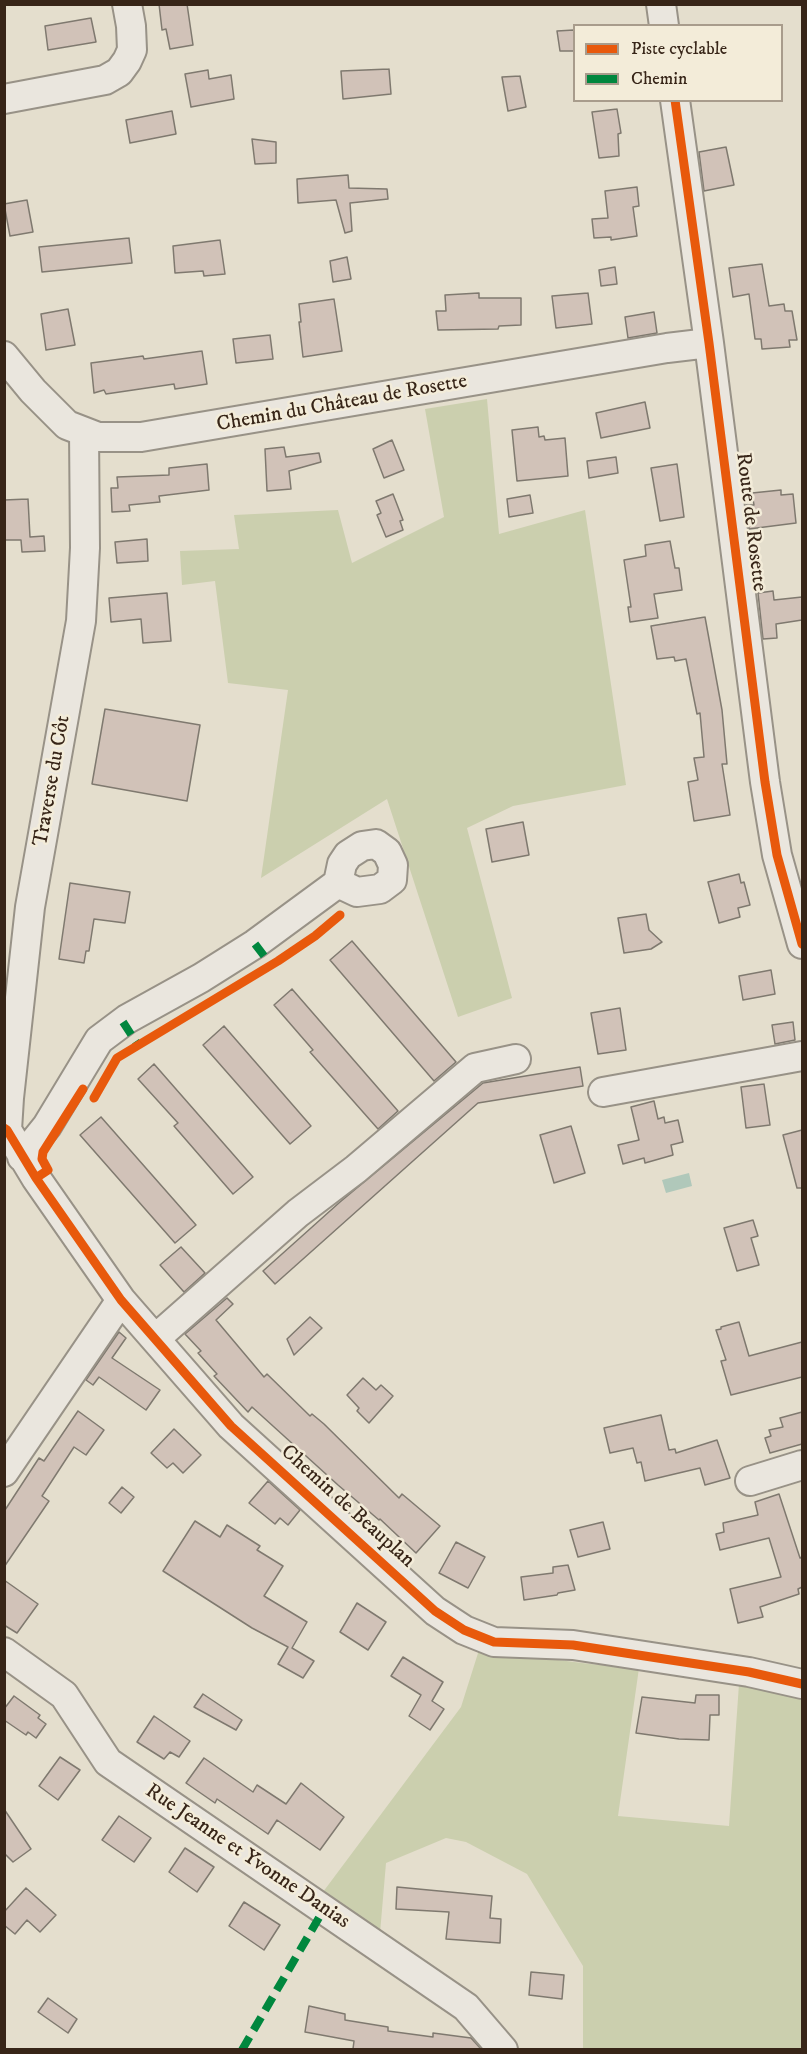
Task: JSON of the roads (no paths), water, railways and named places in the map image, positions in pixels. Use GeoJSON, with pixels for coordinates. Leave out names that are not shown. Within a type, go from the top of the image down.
{"type":"FeatureCollection","features":[{"type":"Feature","properties":{"kind":"street"},"geometry":{"type":"LineString","coordinates":[[4,99],[105,80],[119,72],[132,50],[127,4]]}},
{"type":"Feature","properties":{"kind":"street"},"geometry":{"type":"LineString","coordinates":[[661,4],[664,24]]}},
{"type":"Feature","properties":{"kind":"street","name":"Route de Rosette"},"geometry":{"type":"LineString","coordinates":[[675,102],[709,343],[765,782],[777,855],[802,944]]}},
{"type":"Feature","properties":{"kind":"street","name":"Chemin du Château de Rosette"},"geometry":{"type":"LineString","coordinates":[[4,356],[33,391],[67,425],[98,437],[141,437],[667,348],[709,343]]}},
{"type":"Feature","properties":{"kind":"street","name":"Traverse du Côt"},"geometry":{"type":"LineString","coordinates":[[6,1129],[30,907],[81,621],[85,548],[84,432]]}},
{"type":"Feature","properties":{"kind":"street"},"geometry":{"type":"LineString","coordinates":[[22,1157],[47,1126],[99,1040],[127,1018],[201,978],[255,944],[338,882]]}},
{"type":"Feature","properties":{"kind":"street"},"geometry":{"type":"LineString","coordinates":[[603,1092],[802,1056]]}},
{"type":"Feature","properties":{"kind":"street"},"geometry":{"type":"LineString","coordinates":[[155,1339],[298,1214],[356,1169],[475,1068],[516,1059]]}},
{"type":"Feature","properties":{"kind":"street","name":"Chemin de Beauplan"},"geometry":{"type":"LineString","coordinates":[[6,1129],[22,1157],[120,1300],[231,1426],[435,1611],[464,1630],[494,1642],[573,1645],[749,1672],[802,1684]]}},
{"type":"Feature","properties":{"kind":"street"},"geometry":{"type":"LineString","coordinates":[[4,1472],[120,1300]]}},
{"type":"Feature","properties":{"kind":"street"},"geometry":{"type":"LineString","coordinates":[[750,1481],[802,1465]]}},
{"type":"Feature","properties":{"kind":"street","name":"Rue Jeanne et Yvonne Danias"},"geometry":{"type":"LineString","coordinates":[[4,1652],[63,1695],[108,1762],[466,2007],[503,2049]]}}]}
